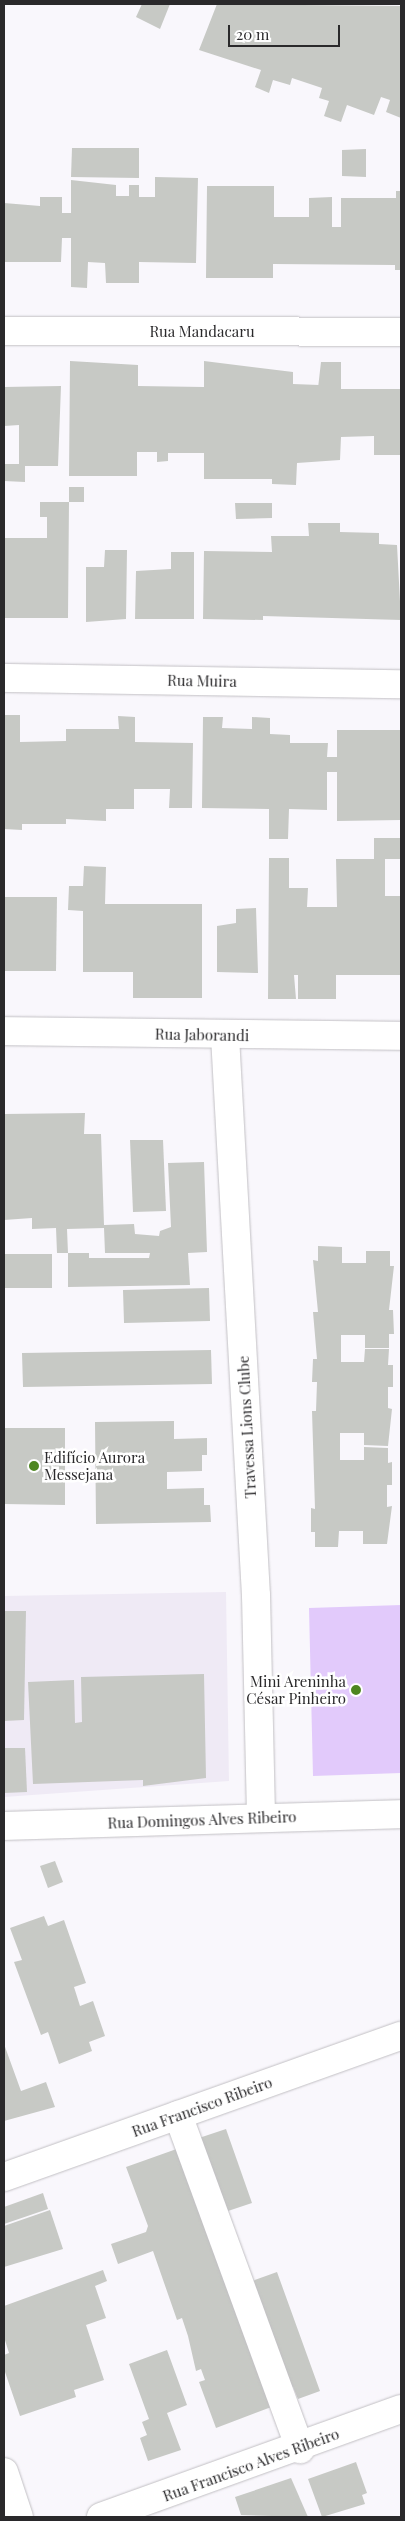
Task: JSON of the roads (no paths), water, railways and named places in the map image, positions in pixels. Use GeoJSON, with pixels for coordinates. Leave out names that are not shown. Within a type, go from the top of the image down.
{"type":"FeatureCollection","features":[{"type":"Feature","properties":{"kind":"street","name":"Rua Mandacaru"},"geometry":{"type":"LineString","coordinates":[[4,331],[401,332]]}},
{"type":"Feature","properties":{"kind":"street","name":"Rua Muira"},"geometry":{"type":"LineString","coordinates":[[4,678],[401,684]]}},
{"type":"Feature","properties":{"kind":"street","name":"Rua Jaborandi"},"geometry":{"type":"LineString","coordinates":[[4,1031],[226,1036],[401,1036]]}},
{"type":"Feature","properties":{"kind":"street","name":"Travessa Lions Clube"},"geometry":{"type":"LineString","coordinates":[[226,1036],[256,1595],[260,1817]]}},
{"type":"Feature","properties":{"kind":"street","name":"Rua Domingos Alves Ribeiro"},"geometry":{"type":"LineString","coordinates":[[4,1826],[401,1814]]}},
{"type":"Feature","properties":{"kind":"street","name":"Rua Francisco Ribeiro"},"geometry":{"type":"LineString","coordinates":[[4,2177],[401,2036]]}},
{"type":"Feature","properties":{"kind":"street"},"geometry":{"type":"LineString","coordinates":[[178,2115],[300,2449]]}},
{"type":"Feature","properties":{"kind":"street","name":"Rua Francisco Alves Ribeiro"},"geometry":{"type":"LineString","coordinates":[[101,2517],[300,2449],[401,2409]]}},
{"type":"Feature","properties":{"kind":"street"},"geometry":{"type":"LineString","coordinates":[[4,2472],[19,2517]]}},
{"type":"Feature","properties":{"kind":"place","name":"Edifício Aurora Messejana"},"geometry":{"type":"Point","coordinates":[34,1466]}},
{"type":"Feature","properties":{"kind":"place","name":"Mini Areninha César Pinheiro"},"geometry":{"type":"Point","coordinates":[356,1690]}}]}
